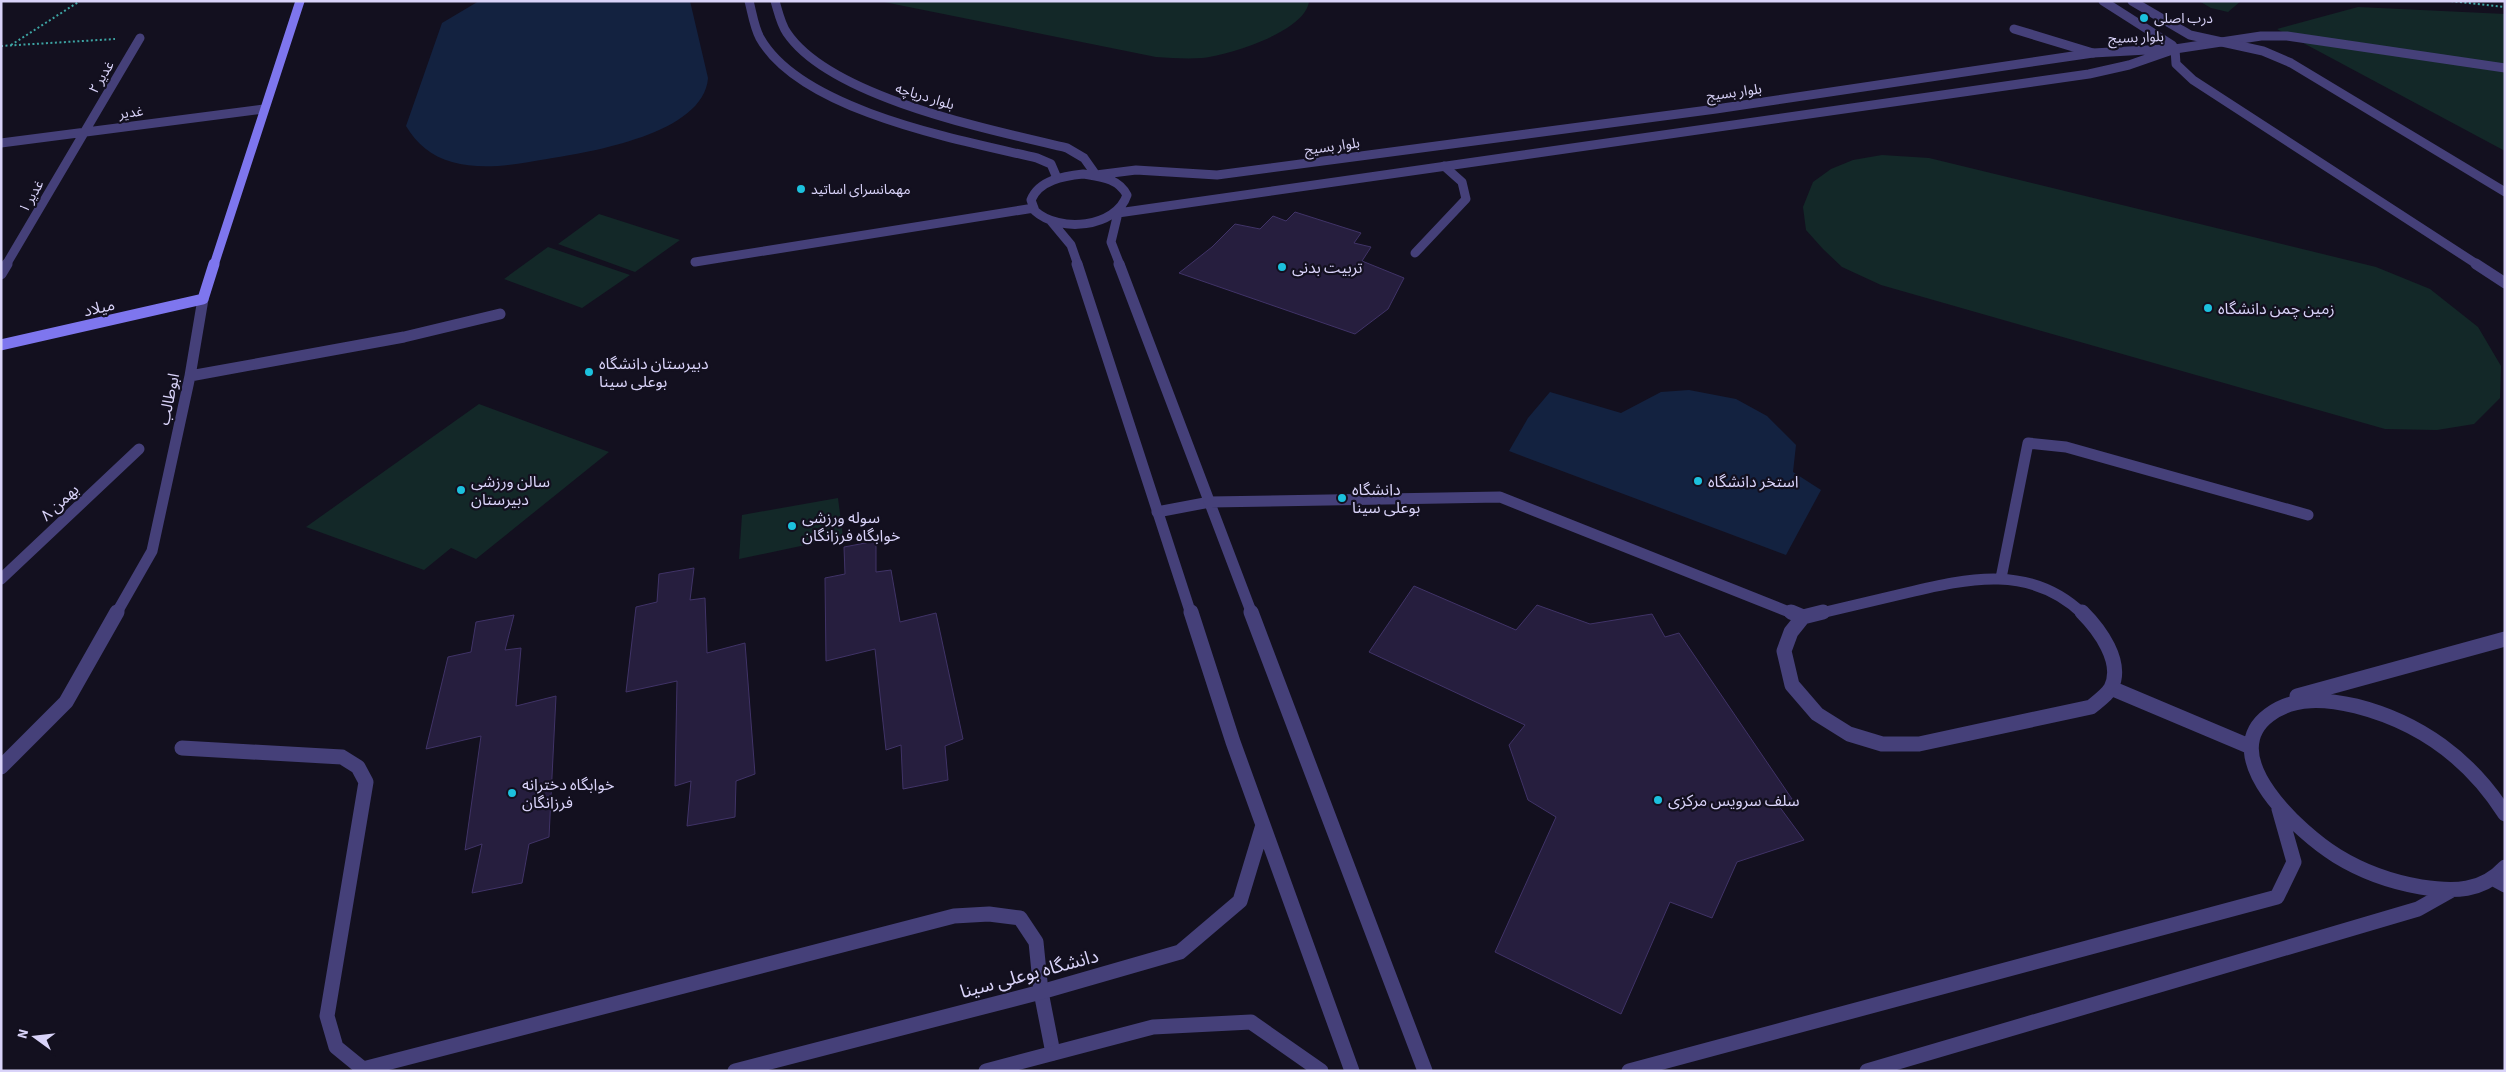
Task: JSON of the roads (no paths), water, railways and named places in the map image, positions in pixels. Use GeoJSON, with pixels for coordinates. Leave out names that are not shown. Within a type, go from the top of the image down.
{"type":"FeatureCollection","features":[{"type":"Feature","properties":{"kind":"street","name":"ابوطالب"},"geometry":{"type":"LineString","coordinates":[[1,768],[66,702],[152,551],[190,376],[203,298],[300,1]]}},
{"type":"Feature","properties":{"kind":"street","name":"بلوار دریاچه"},"geometry":{"type":"LineString","coordinates":[[749,1],[750,12],[763,42],[796,78],[816,90],[854,107],[902,124],[1037,158],[1051,164],[1057,178]]}},
{"type":"Feature","properties":{"kind":"street","name":"بلوار دریاچه"},"geometry":{"type":"LineString","coordinates":[[775,1],[781,23],[795,45],[841,77],[877,95],[922,111],[1081,153],[1090,162],[1096,175]]}},
{"type":"Feature","properties":{"kind":"street"},"geometry":{"type":"LineString","coordinates":[[2103,1],[2166,39],[2175,49],[2176,64],[2186,75],[2505,283]]}},
{"type":"Feature","properties":{"kind":"street"},"geometry":{"type":"LineString","coordinates":[[2132,1],[2190,35],[2263,52],[2291,63],[2505,192]]}},
{"type":"Feature","properties":{"kind":"street"},"geometry":{"type":"LineString","coordinates":[[2014,29],[2093,53]]}},
{"type":"Feature","properties":{"kind":"street"},"geometry":{"type":"LineString","coordinates":[[2175,49],[2261,36],[2287,36],[2505,68]]}},
{"type":"Feature","properties":{"kind":"street","name":"غدیر ۲"},"geometry":{"type":"LineString","coordinates":[[85,131],[140,38]]}},
{"type":"Feature","properties":{"kind":"street","name":"بلوار بسیج"},"geometry":{"type":"LineString","coordinates":[[1096,175],[1136,170],[1216,175],[1716,109],[2093,53],[2175,49]]}},
{"type":"Feature","properties":{"kind":"street","name":"بلوار بسیج"},"geometry":{"type":"LineString","coordinates":[[1052,221],[1079,225],[1094,223],[1118,212],[2089,74],[2130,65],[2175,49]]}},
{"type":"Feature","properties":{"kind":"street","name":"غدیر"},"geometry":{"type":"LineString","coordinates":[[1,143],[264,109]]}},
{"type":"Feature","properties":{"kind":"street","name":"غدیر ۱"},"geometry":{"type":"LineString","coordinates":[[1,274],[85,131]]}},
{"type":"Feature","properties":{"kind":"street"},"geometry":{"type":"LineString","coordinates":[[1415,254],[1466,199],[1462,182],[1444,166]]}},
{"type":"Feature","properties":{"kind":"street"},"geometry":{"type":"LineString","coordinates":[[1352,1071],[1233,742],[1071,245],[1052,221],[1040,216],[1034,208],[1032,200],[1036,192],[1045,184],[1057,178],[1076,174],[1096,175],[1119,183],[1125,190],[1127,197],[1125,205],[1118,212],[1112,242],[1425,1071]]}},
{"type":"Feature","properties":{"kind":"street"},"geometry":{"type":"LineString","coordinates":[[695,262],[1034,208]]}},
{"type":"Feature","properties":{"kind":"street","name":"میلاد"},"geometry":{"type":"LineString","coordinates":[[1,345],[203,298]]}},
{"type":"Feature","properties":{"kind":"street"},"geometry":{"type":"LineString","coordinates":[[190,376],[404,337],[500,314]]}},
{"type":"Feature","properties":{"kind":"street"},"geometry":{"type":"LineString","coordinates":[[2001,578],[2028,443],[2066,447],[2308,515]]}},
{"type":"Feature","properties":{"kind":"street","name":"بهمن ۸"},"geometry":{"type":"LineString","coordinates":[[1,579],[139,450]]}},
{"type":"Feature","properties":{"kind":"street"},"geometry":{"type":"LineString","coordinates":[[1158,512],[1210,502],[1500,497],[1803,617],[1960,580],[2001,578],[2027,582],[2052,592],[2077,608],[2097,627],[2115,662],[2111,688],[2091,707],[1918,744],[1882,744],[1849,734],[1817,714],[1792,685],[1784,651],[1791,632],[1803,617]]}},
{"type":"Feature","properties":{"kind":"street"},"geometry":{"type":"LineString","coordinates":[[2505,639],[2297,696],[2259,723],[2250,746],[2258,777],[2279,809],[2314,841],[2358,868],[2405,886],[2450,891],[2475,888],[2499,882],[2505,866]]}},
{"type":"Feature","properties":{"kind":"street"},"geometry":{"type":"LineString","coordinates":[[2111,688],[2250,746]]}},
{"type":"Feature","properties":{"kind":"street"},"geometry":{"type":"LineString","coordinates":[[2280,707],[2309,700],[2346,703],[2386,715],[2427,735],[2464,761],[2492,792],[2505,803]]}},
{"type":"Feature","properties":{"kind":"street"},"geometry":{"type":"LineString","coordinates":[[182,748],[342,757],[358,767],[366,782],[327,1016],[336,1047],[363,1069],[954,916],[989,914],[1020,918],[1036,942],[1041,992],[1052,1053]]}},
{"type":"Feature","properties":{"kind":"street"},"geometry":{"type":"LineString","coordinates":[[2492,792],[2505,814]]}},
{"type":"Feature","properties":{"kind":"street"},"geometry":{"type":"LineString","coordinates":[[1629,1071],[2277,897],[2294,862],[2279,809]]}},
{"type":"Feature","properties":{"kind":"street","name":"دانشگاه بوعلی سینا"},"geometry":{"type":"LineString","coordinates":[[735,1071],[1041,992],[1180,952],[1240,901],[1263,825]]}},
{"type":"Feature","properties":{"kind":"street"},"geometry":{"type":"LineString","coordinates":[[1867,1071],[2418,909],[2450,891]]}},
{"type":"Feature","properties":{"kind":"street"},"geometry":{"type":"LineString","coordinates":[[986,1071],[1154,1027],[1251,1022],[1321,1071]]}},
{"type":"Feature","properties":{"kind":"water"},"geometry":{"type":"Polygon","coordinates":[[[479,1],[690,1],[708,78],[702,97],[687,113],[667,126],[642,137],[616,145],[566,156],[500,166],[464,165],[444,159],[425,148],[406,126],[442,23],[479,1]]]}},
{"type":"Feature","properties":{"kind":"water","name":"استخر دانشگاه"},"geometry":{"type":"Polygon","coordinates":[[[1689,390],[1736,399],[1767,416],[1796,445],[1793,472],[1821,490],[1786,555],[1509,451],[1528,418],[1550,392],[1621,413],[1661,392],[1689,390]]]}},
{"type":"Feature","properties":{"kind":"place","name":"درب اصلی"},"geometry":{"type":"Point","coordinates":[2144,18]}},
{"type":"Feature","properties":{"kind":"place","name":"مهمانسرای اساتید"},"geometry":{"type":"Point","coordinates":[801,189]}},
{"type":"Feature","properties":{"kind":"place","name":"تربیت بدنی"},"geometry":{"type":"Point","coordinates":[1282,267]}},
{"type":"Feature","properties":{"kind":"place","name":"زمین چمن دانشگاه"},"geometry":{"type":"Point","coordinates":[2208,308]}},
{"type":"Feature","properties":{"kind":"place","name":"دبیرستان دانشگاه بوعلی سینا"},"geometry":{"type":"Point","coordinates":[589,372]}},
{"type":"Feature","properties":{"kind":"place","name":"استخر دانشگاه"},"geometry":{"type":"Point","coordinates":[1698,481]}},
{"type":"Feature","properties":{"kind":"place","name":"سالن ورزشی دبیرستان"},"geometry":{"type":"Point","coordinates":[461,490]}},
{"type":"Feature","properties":{"kind":"place","name":"دانشگاه بوعلی سینا"},"geometry":{"type":"Point","coordinates":[1342,498]}},
{"type":"Feature","properties":{"kind":"place","name":"سوله ورزشی خوابگاه فرزانگان"},"geometry":{"type":"Point","coordinates":[792,526]}},
{"type":"Feature","properties":{"kind":"place","name":"خوابگاه دخترانه فرزانگان"},"geometry":{"type":"Point","coordinates":[512,793]}},
{"type":"Feature","properties":{"kind":"place","name":"سلف سرویس مرکزی"},"geometry":{"type":"Point","coordinates":[1658,800]}}]}
